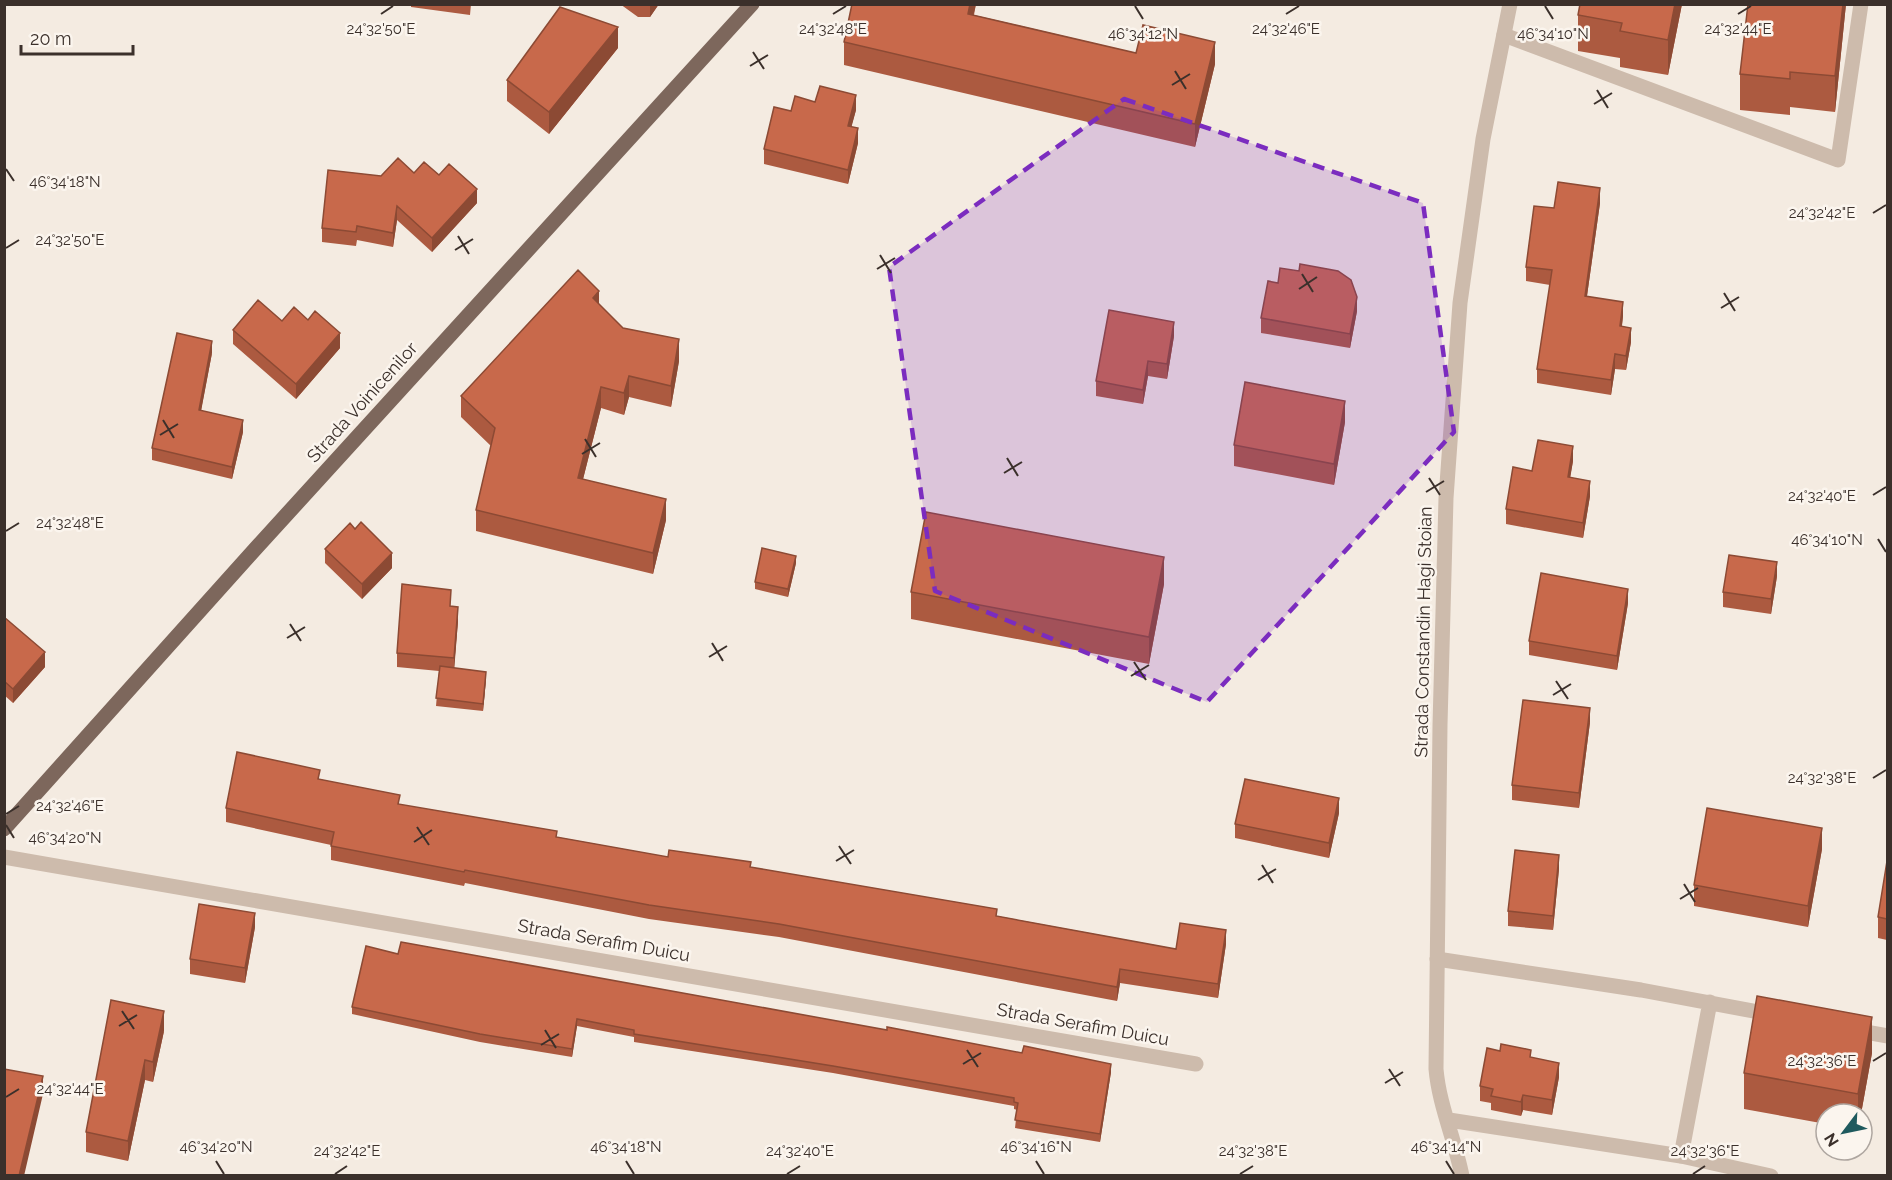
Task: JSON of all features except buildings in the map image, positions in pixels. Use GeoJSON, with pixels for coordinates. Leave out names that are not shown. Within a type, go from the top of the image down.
{"type":"FeatureCollection","features":[{"type":"Feature","properties":{"kind":"main road","name":"Strada Voinicenilor"},"geometry":{"type":"LineString","coordinates":[[4,828],[752,4]]}},
{"type":"Feature","properties":{"kind":"street","name":"Strada Constandin Hagi Stoian"},"geometry":{"type":"LineString","coordinates":[[1462,1176],[1449,1120],[1438,1092],[1436,1069],[1446,498],[1459,314],[1483,139],[1510,4]]}},
{"type":"Feature","properties":{"kind":"street"},"geometry":{"type":"LineString","coordinates":[[1504,34],[1838,160],[1861,4]]}},
{"type":"Feature","properties":{"kind":"street","name":"Strada Serafim Duicu"},"geometry":{"type":"LineString","coordinates":[[4,857],[1196,1064]]}},
{"type":"Feature","properties":{"kind":"street"},"geometry":{"type":"LineString","coordinates":[[1437,959],[1710,1002],[1788,1017]]}},
{"type":"Feature","properties":{"kind":"street"},"geometry":{"type":"LineString","coordinates":[[1681,1156],[1710,1002]]}},
{"type":"Feature","properties":{"kind":"street"},"geometry":{"type":"LineString","coordinates":[[1843,1028],[1887,1036]]}},
{"type":"Feature","properties":{"kind":"street"},"geometry":{"type":"LineString","coordinates":[[1449,1120],[1681,1156],[1771,1176]]}},
{"type":"Feature","properties":{"kind":"highlighted area"},"geometry":{"type":"Polygon","coordinates":[[[1124,99],[1423,203],[1454,432],[1207,702],[935,591],[889,267],[1124,99]]]}}]}
